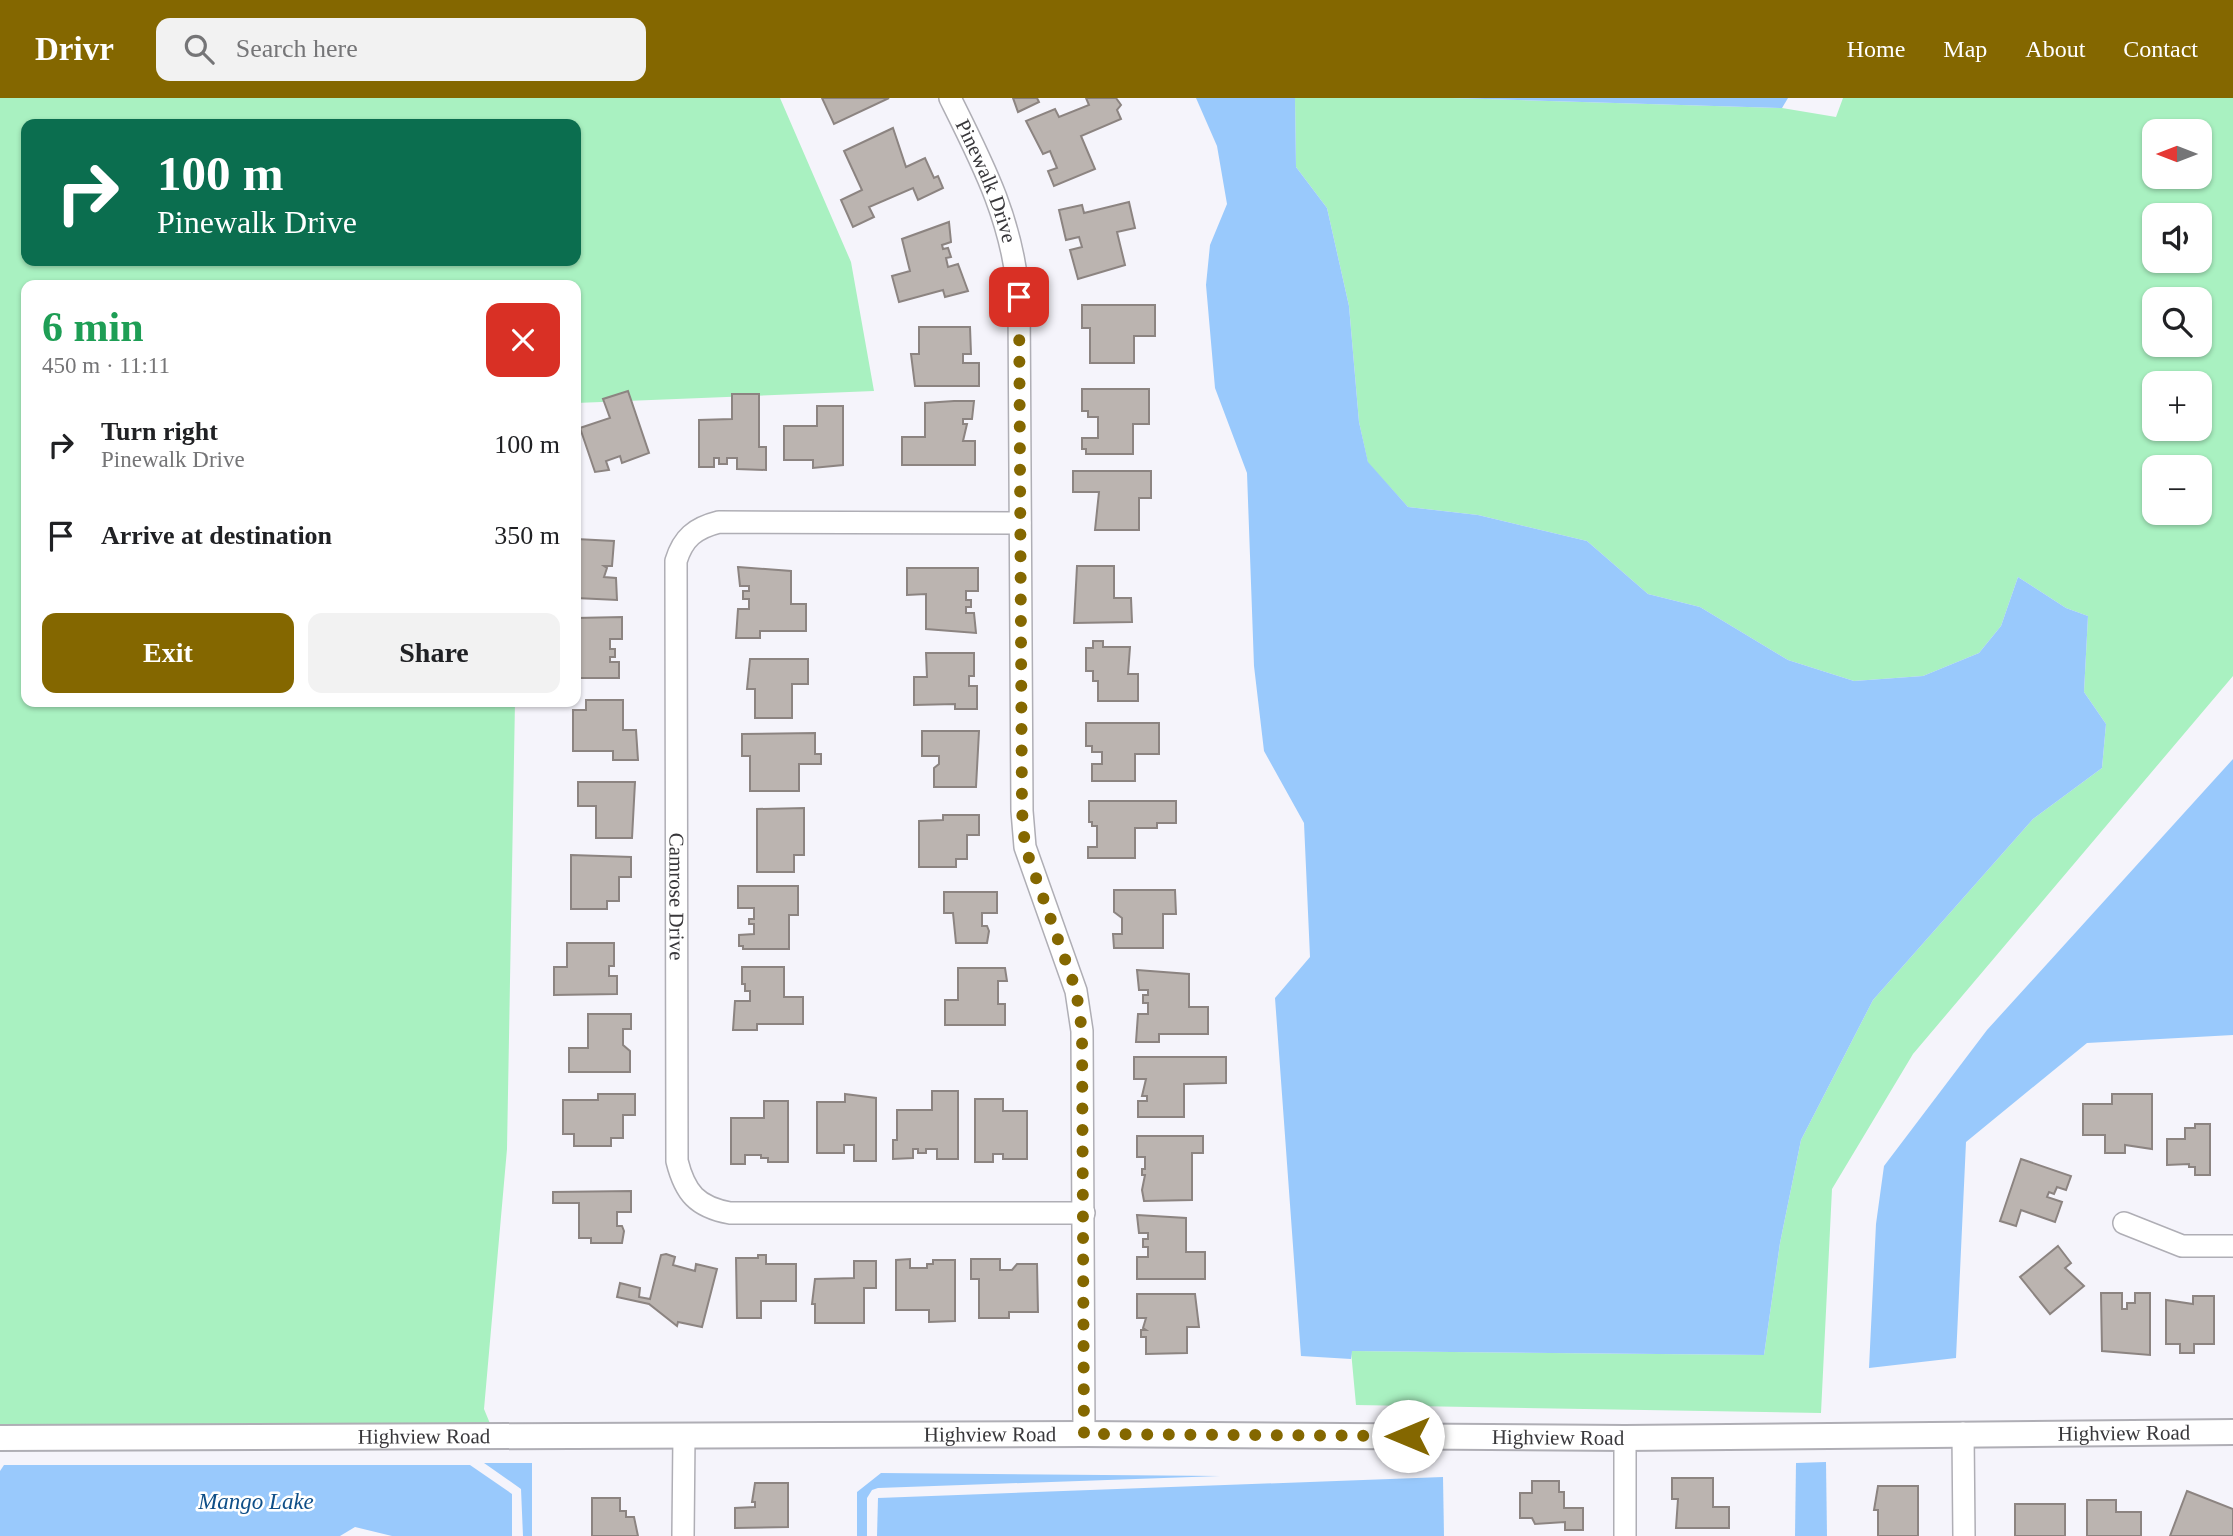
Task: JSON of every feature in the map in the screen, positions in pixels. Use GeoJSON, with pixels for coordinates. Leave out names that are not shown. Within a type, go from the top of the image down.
{"type":"FeatureCollection","features":[{"type":"Feature","properties":{"kind":"street","name":"Pinewalk Drive"},"geometry":{"type":"LineString","coordinates":[[950,98],[997,193],[1016,260],[1019,297],[1025,847],[1076,990],[1082,1031],[1084,1434]]}},
{"type":"Feature","properties":{"kind":"street","name":"Camrose Drive"},"geometry":{"type":"LineString","coordinates":[[1020,523],[719,522],[702,526],[681,547],[676,561],[677,1161],[683,1183],[694,1200],[709,1209],[730,1213],[1084,1213]]}},
{"type":"Feature","properties":{"kind":"street"},"geometry":{"type":"LineString","coordinates":[[2124,1223],[2182,1247],[2233,1246]]}},
{"type":"Feature","properties":{"kind":"street","name":"Highview Road"},"geometry":{"type":"LineString","coordinates":[[0,1438],[1084,1434],[1625,1438],[2233,1432]]}},
{"type":"Feature","properties":{"kind":"street"},"geometry":{"type":"LineString","coordinates":[[1963,1433],[1964,1536]]}},
{"type":"Feature","properties":{"kind":"street"},"geometry":{"type":"LineString","coordinates":[[684,1436],[684,1536]]}},
{"type":"Feature","properties":{"kind":"street"},"geometry":{"type":"LineString","coordinates":[[1625,1438],[1625,1536]]}},
{"type":"Feature","properties":{"kind":"green space"},"geometry":{"type":"Polygon","coordinates":[[[0,98],[780,98],[851,262],[874,391],[581,403],[581,280],[21,280],[21,707],[515,707],[507,1149],[484,1409],[491,1426],[0,1427],[0,98]]]}},
{"type":"Feature","properties":{"kind":"green space"},"geometry":{"type":"Polygon","coordinates":[[[1295,98],[1452,98],[1782,108],[1836,117],[1843,98],[2233,98],[2233,676],[1913,1054],[1832,1189],[1821,1413],[1356,1405],[1351,1351],[1764,1355],[1780,1243],[1801,1140],[1873,1000],[2033,819],[2102,768],[2106,724],[2084,692],[2088,616],[2066,608],[2018,577],[2001,626],[1979,653],[1923,676],[1854,681],[1788,660],[1700,607],[1648,594],[1587,541],[1478,515],[1408,507],[1368,463],[1359,422],[1349,306],[1327,208],[1296,167],[1295,98]]]}},
{"type":"Feature","properties":{"kind":"water"},"geometry":{"type":"Polygon","coordinates":[[[1196,98],[1295,98],[1296,167],[1327,208],[1349,306],[1359,422],[1368,462],[1408,507],[1478,515],[1587,541],[1648,594],[1700,607],[1788,660],[1854,681],[1923,676],[1979,653],[2001,626],[2018,577],[2066,608],[2088,616],[2084,692],[2106,724],[2102,768],[2033,819],[1873,1000],[1801,1140],[1780,1243],[1764,1355],[1352,1351],[1351,1359],[1301,1356],[1275,998],[1310,957],[1304,823],[1264,751],[1254,666],[1247,473],[1215,388],[1206,285],[1210,245],[1227,204],[1217,146],[1196,98]]]}},
{"type":"Feature","properties":{"kind":"water"},"geometry":{"type":"Polygon","coordinates":[[[1452,98],[1788,98],[1782,108],[1452,98]]]}},
{"type":"Feature","properties":{"kind":"water"},"geometry":{"type":"Polygon","coordinates":[[[2233,759],[2233,1035],[2087,1043],[1966,1142],[1956,1358],[1869,1368],[1876,1224],[1884,1166],[1987,1030],[2233,759]]]}},
{"type":"Feature","properties":{"kind":"water"},"geometry":{"type":"Polygon","coordinates":[[[1826,1462],[1827,1536],[1795,1536],[1796,1463],[1826,1462]]]}},
{"type":"Feature","properties":{"kind":"water"},"geometry":{"type":"Polygon","coordinates":[[[484,1463],[532,1463],[532,1536],[523,1536],[521,1489],[484,1463]]]}},
{"type":"Feature","properties":{"kind":"water","name":"Mango Lake"},"geometry":{"type":"Polygon","coordinates":[[[4,1465],[470,1465],[512,1494],[512,1536],[392,1536],[355,1527],[340,1536],[0,1536],[0,1471],[4,1465]]]}},
{"type":"Feature","properties":{"kind":"water"},"geometry":{"type":"Polygon","coordinates":[[[881,1473],[1220,1476],[878,1488],[872,1490],[867,1498],[867,1536],[857,1536],[857,1492],[881,1473]]]}},
{"type":"Feature","properties":{"kind":"water"},"geometry":{"type":"Polygon","coordinates":[[[1443,1477],[1444,1536],[877,1536],[878,1498],[1443,1477]]]}},
{"type":"Feature","properties":{"kind":"building"},"geometry":{"type":"Polygon","coordinates":[[[822,98],[889,98],[834,124],[822,98]]]}},
{"type":"Feature","properties":{"kind":"building"},"geometry":{"type":"Polygon","coordinates":[[[1013,98],[1037,98],[1039,102],[1018,112],[1013,98]]]}},
{"type":"Feature","properties":{"kind":"building"},"geometry":{"type":"Polygon","coordinates":[[[1086,98],[1116,98],[1121,105],[1117,110],[1121,119],[1081,136],[1095,169],[1054,186],[1048,171],[1057,168],[1050,151],[1043,154],[1026,121],[1055,109],[1059,117],[1089,105],[1086,98]]]}},
{"type":"Feature","properties":{"kind":"building"},"geometry":{"type":"Polygon","coordinates":[[[893,128],[906,167],[925,158],[934,178],[938,176],[943,188],[918,200],[913,188],[869,207],[874,217],[853,227],[841,200],[862,190],[844,151],[893,128]]]}},
{"type":"Feature","properties":{"kind":"building"},"geometry":{"type":"Polygon","coordinates":[[[1129,202],[1135,228],[1117,232],[1125,265],[1078,279],[1070,250],[1082,247],[1079,237],[1066,240],[1059,210],[1082,205],[1084,213],[1129,202]]]}},
{"type":"Feature","properties":{"kind":"building"},"geometry":{"type":"Polygon","coordinates":[[[949,222],[951,242],[942,245],[943,249],[948,248],[951,257],[946,258],[948,267],[958,264],[968,291],[945,297],[943,290],[899,302],[892,276],[910,271],[902,239],[949,222]]]}},
{"type":"Feature","properties":{"kind":"building"},"geometry":{"type":"Polygon","coordinates":[[[1082,305],[1155,305],[1155,336],[1134,336],[1134,363],[1090,363],[1090,328],[1082,328],[1082,305]]]}},
{"type":"Feature","properties":{"kind":"building"},"geometry":{"type":"Polygon","coordinates":[[[919,327],[970,327],[971,354],[963,354],[963,363],[979,363],[979,386],[915,386],[911,354],[919,354],[919,327]]]}},
{"type":"Feature","properties":{"kind":"building"},"geometry":{"type":"Polygon","coordinates":[[[1082,389],[1149,389],[1149,424],[1133,424],[1133,454],[1086,454],[1086,449],[1082,449],[1082,438],[1098,438],[1098,417],[1088,417],[1088,411],[1082,411],[1082,389]]]}},
{"type":"Feature","properties":{"kind":"building"},"geometry":{"type":"Polygon","coordinates":[[[628,391],[649,453],[622,463],[620,456],[606,461],[609,470],[595,472],[581,428],[610,418],[603,399],[628,391]]]}},
{"type":"Feature","properties":{"kind":"building"},"geometry":{"type":"Polygon","coordinates":[[[732,394],[759,394],[759,447],[766,447],[766,470],[737,469],[737,458],[727,458],[727,464],[719,464],[719,458],[714,458],[714,467],[699,467],[699,420],[732,419],[732,394]]]}},
{"type":"Feature","properties":{"kind":"building"},"geometry":{"type":"Polygon","coordinates":[[[974,401],[972,419],[963,419],[963,424],[967,424],[963,441],[975,441],[975,465],[902,465],[902,437],[925,437],[925,403],[974,401]]]}},
{"type":"Feature","properties":{"kind":"building"},"geometry":{"type":"Polygon","coordinates":[[[817,406],[843,406],[843,465],[813,468],[813,460],[784,460],[784,426],[817,426],[817,406]]]}},
{"type":"Feature","properties":{"kind":"building"},"geometry":{"type":"Polygon","coordinates":[[[1073,471],[1151,471],[1151,498],[1139,498],[1139,530],[1095,530],[1099,492],[1073,492],[1073,471]]]}},
{"type":"Feature","properties":{"kind":"building"},"geometry":{"type":"Polygon","coordinates":[[[581,539],[614,541],[612,566],[604,566],[607,568],[604,577],[616,578],[617,600],[581,598],[581,539]]]}},
{"type":"Feature","properties":{"kind":"building"},"geometry":{"type":"Polygon","coordinates":[[[1077,566],[1114,566],[1114,598],[1131,598],[1132,622],[1074,623],[1077,566]]]}},
{"type":"Feature","properties":{"kind":"building"},"geometry":{"type":"Polygon","coordinates":[[[738,567],[791,571],[791,604],[806,604],[806,631],[760,631],[760,638],[736,638],[738,609],[749,609],[749,599],[743,599],[743,591],[749,591],[749,586],[740,586],[738,567]]]}},
{"type":"Feature","properties":{"kind":"building"},"geometry":{"type":"Polygon","coordinates":[[[907,568],[978,568],[978,591],[966,591],[966,600],[971,600],[971,607],[966,607],[966,613],[974,613],[976,633],[926,629],[926,594],[907,595],[907,568]]]}},
{"type":"Feature","properties":{"kind":"building"},"geometry":{"type":"Polygon","coordinates":[[[622,617],[622,639],[610,639],[610,649],[615,649],[615,657],[610,657],[610,662],[619,662],[619,678],[581,678],[581,618],[622,617]]]}},
{"type":"Feature","properties":{"kind":"building"},"geometry":{"type":"Polygon","coordinates":[[[1093,641],[1103,641],[1103,647],[1130,647],[1128,674],[1138,674],[1138,701],[1098,701],[1098,681],[1093,681],[1093,671],[1086,671],[1086,648],[1093,648],[1093,641]]]}},
{"type":"Feature","properties":{"kind":"building"},"geometry":{"type":"Polygon","coordinates":[[[926,653],[974,653],[974,676],[969,676],[969,686],[977,686],[977,709],[955,709],[955,704],[914,705],[914,677],[927,677],[926,653]]]}},
{"type":"Feature","properties":{"kind":"building"},"geometry":{"type":"Polygon","coordinates":[[[750,659],[808,659],[808,684],[792,684],[792,718],[755,718],[755,689],[747,689],[750,659]]]}},
{"type":"Feature","properties":{"kind":"building"},"geometry":{"type":"Polygon","coordinates":[[[586,700],[623,700],[623,730],[636,730],[638,760],[613,760],[613,751],[573,751],[573,710],[586,710],[586,700]]]}},
{"type":"Feature","properties":{"kind":"building"},"geometry":{"type":"Polygon","coordinates":[[[1086,723],[1159,723],[1159,754],[1135,754],[1135,781],[1092,781],[1092,764],[1102,764],[1102,752],[1092,752],[1092,746],[1086,746],[1086,723]]]}},
{"type":"Feature","properties":{"kind":"building"},"geometry":{"type":"Polygon","coordinates":[[[922,731],[979,731],[976,787],[934,787],[934,768],[939,764],[939,756],[922,756],[922,731]]]}},
{"type":"Feature","properties":{"kind":"building"},"geometry":{"type":"Polygon","coordinates":[[[815,733],[815,754],[821,754],[821,764],[799,764],[799,791],[750,791],[750,756],[742,756],[742,734],[815,733]]]}},
{"type":"Feature","properties":{"kind":"building"},"geometry":{"type":"Polygon","coordinates":[[[578,782],[635,782],[632,838],[596,838],[596,806],[578,806],[578,782]]]}},
{"type":"Feature","properties":{"kind":"building"},"geometry":{"type":"Polygon","coordinates":[[[1089,801],[1176,801],[1176,823],[1157,823],[1157,828],[1135,828],[1135,858],[1088,858],[1088,847],[1097,847],[1097,826],[1092,826],[1092,822],[1089,822],[1089,801]]]}},
{"type":"Feature","properties":{"kind":"building"},"geometry":{"type":"Polygon","coordinates":[[[804,808],[804,855],[794,855],[794,872],[757,872],[757,809],[804,808]]]}},
{"type":"Feature","properties":{"kind":"building"},"geometry":{"type":"Polygon","coordinates":[[[943,815],[979,815],[979,835],[967,835],[967,859],[956,859],[956,867],[919,867],[919,821],[943,820],[943,815]]]}},
{"type":"Feature","properties":{"kind":"building"},"geometry":{"type":"Polygon","coordinates":[[[571,855],[631,857],[631,877],[619,877],[619,901],[607,901],[607,909],[571,909],[571,855]]]}},
{"type":"Feature","properties":{"kind":"building"},"geometry":{"type":"Polygon","coordinates":[[[738,886],[798,886],[798,915],[789,915],[789,949],[743,949],[743,946],[739,946],[739,935],[754,934],[754,924],[749,924],[749,919],[754,919],[754,908],[738,908],[738,886]]]}},
{"type":"Feature","properties":{"kind":"building"},"geometry":{"type":"Polygon","coordinates":[[[1114,890],[1175,890],[1176,914],[1163,914],[1163,948],[1114,948],[1113,934],[1122,934],[1122,918],[1114,912],[1114,890]]]}},
{"type":"Feature","properties":{"kind":"building"},"geometry":{"type":"Polygon","coordinates":[[[944,892],[997,892],[997,913],[982,913],[982,926],[987,926],[989,931],[987,943],[956,943],[953,913],[944,913],[944,892]]]}},
{"type":"Feature","properties":{"kind":"building"},"geometry":{"type":"Polygon","coordinates":[[[567,943],[614,943],[614,966],[609,966],[609,976],[617,976],[617,994],[554,995],[554,967],[567,967],[567,943]]]}},
{"type":"Feature","properties":{"kind":"building"},"geometry":{"type":"Polygon","coordinates":[[[742,967],[784,967],[784,997],[803,997],[803,1024],[757,1024],[757,1030],[733,1030],[735,1001],[750,1001],[750,991],[745,991],[745,984],[742,984],[742,967]]]}},
{"type":"Feature","properties":{"kind":"building"},"geometry":{"type":"Polygon","coordinates":[[[958,968],[1005,968],[1007,981],[998,981],[998,1004],[1005,1004],[1005,1025],[945,1025],[945,1000],[958,1000],[958,968]]]}},
{"type":"Feature","properties":{"kind":"building"},"geometry":{"type":"Polygon","coordinates":[[[1137,970],[1189,974],[1189,1007],[1208,1007],[1208,1034],[1159,1034],[1159,1042],[1136,1042],[1138,1014],[1148,1014],[1148,1003],[1143,1003],[1143,995],[1148,995],[1148,990],[1139,990],[1137,970]]]}},
{"type":"Feature","properties":{"kind":"building"},"geometry":{"type":"Polygon","coordinates":[[[588,1014],[631,1014],[631,1029],[623,1029],[623,1045],[630,1051],[630,1072],[569,1072],[569,1048],[588,1048],[588,1014]]]}},
{"type":"Feature","properties":{"kind":"building"},"geometry":{"type":"Polygon","coordinates":[[[1134,1057],[1226,1057],[1226,1083],[1184,1084],[1184,1117],[1138,1117],[1138,1101],[1147,1101],[1147,1096],[1142,1096],[1146,1079],[1134,1079],[1134,1057]]]}},
{"type":"Feature","properties":{"kind":"building"},"geometry":{"type":"Polygon","coordinates":[[[932,1091],[958,1091],[958,1159],[937,1159],[937,1149],[926,1149],[926,1153],[918,1153],[918,1149],[913,1149],[913,1158],[893,1159],[893,1140],[897,1140],[897,1110],[932,1110],[932,1091]]]}},
{"type":"Feature","properties":{"kind":"building"},"geometry":{"type":"Polygon","coordinates":[[[598,1094],[635,1094],[635,1115],[623,1115],[623,1138],[611,1138],[611,1146],[574,1146],[574,1134],[563,1134],[563,1100],[598,1100],[598,1094]]]}},
{"type":"Feature","properties":{"kind":"building"},"geometry":{"type":"Polygon","coordinates":[[[845,1094],[876,1098],[876,1161],[854,1161],[854,1145],[844,1145],[844,1153],[817,1153],[817,1102],[845,1102],[845,1094]]]}},
{"type":"Feature","properties":{"kind":"building"},"geometry":{"type":"Polygon","coordinates":[[[2112,1094],[2152,1094],[2152,1149],[2125,1145],[2125,1153],[2105,1153],[2105,1135],[2083,1135],[2083,1104],[2112,1104],[2112,1094]]]}},
{"type":"Feature","properties":{"kind":"building"},"geometry":{"type":"Polygon","coordinates":[[[975,1099],[1003,1099],[1003,1111],[1027,1111],[1027,1159],[1003,1159],[1003,1154],[993,1154],[993,1162],[975,1162],[975,1099]]]}},
{"type":"Feature","properties":{"kind":"building"},"geometry":{"type":"Polygon","coordinates":[[[764,1101],[788,1101],[788,1162],[768,1162],[768,1158],[761,1158],[761,1155],[745,1155],[745,1164],[731,1164],[731,1118],[764,1118],[764,1101]]]}},
{"type":"Feature","properties":{"kind":"building"},"geometry":{"type":"Polygon","coordinates":[[[2195,1124],[2210,1124],[2210,1175],[2195,1175],[2195,1167],[2189,1167],[2189,1164],[2167,1165],[2167,1139],[2185,1139],[2185,1128],[2195,1128],[2195,1124]]]}},
{"type":"Feature","properties":{"kind":"building"},"geometry":{"type":"Polygon","coordinates":[[[1137,1136],[1203,1136],[1203,1153],[1192,1153],[1192,1200],[1144,1201],[1142,1190],[1145,1175],[1142,1175],[1142,1169],[1145,1169],[1145,1157],[1137,1157],[1137,1136]]]}},
{"type":"Feature","properties":{"kind":"building"},"geometry":{"type":"Polygon","coordinates":[[[2021,1159],[2071,1176],[2066,1190],[2057,1187],[2054,1194],[2049,1192],[2047,1197],[2062,1202],[2055,1222],[2021,1210],[2016,1226],[2000,1221],[2021,1159]]]}},
{"type":"Feature","properties":{"kind":"building"},"geometry":{"type":"Polygon","coordinates":[[[631,1191],[631,1212],[617,1212],[617,1226],[622,1226],[624,1231],[622,1243],[591,1243],[591,1238],[579,1238],[579,1203],[553,1203],[553,1192],[631,1191]]]}},
{"type":"Feature","properties":{"kind":"building"},"geometry":{"type":"Polygon","coordinates":[[[1137,1215],[1186,1218],[1186,1252],[1205,1252],[1205,1279],[1137,1279],[1137,1257],[1148,1257],[1148,1247],[1143,1247],[1143,1239],[1148,1239],[1148,1233],[1139,1233],[1137,1215]]]}},
{"type":"Feature","properties":{"kind":"building"},"geometry":{"type":"Polygon","coordinates":[[[2058,1246],[2071,1263],[2065,1268],[2084,1286],[2050,1314],[2020,1277],[2058,1246]]]}},
{"type":"Feature","properties":{"kind":"building"},"geometry":{"type":"Polygon","coordinates":[[[661,1255],[675,1257],[673,1265],[695,1271],[696,1264],[717,1269],[702,1327],[678,1322],[677,1326],[649,1304],[617,1297],[620,1283],[640,1288],[639,1297],[650,1299],[661,1255]]]}},
{"type":"Feature","properties":{"kind":"building"},"geometry":{"type":"Polygon","coordinates":[[[758,1255],[766,1255],[766,1264],[796,1264],[796,1301],[761,1301],[761,1318],[737,1318],[736,1258],[758,1258],[758,1255]]]}},
{"type":"Feature","properties":{"kind":"building"},"geometry":{"type":"Polygon","coordinates":[[[910,1259],[910,1268],[927,1268],[927,1264],[933,1264],[933,1260],[955,1260],[955,1321],[929,1322],[929,1310],[896,1310],[896,1260],[910,1259]]]}},
{"type":"Feature","properties":{"kind":"building"},"geometry":{"type":"Polygon","coordinates":[[[971,1259],[1000,1259],[1000,1270],[1012,1270],[1017,1264],[1037,1264],[1038,1312],[1009,1312],[1009,1318],[979,1318],[979,1279],[971,1279],[971,1259]]]}},
{"type":"Feature","properties":{"kind":"building"},"geometry":{"type":"Polygon","coordinates":[[[854,1261],[876,1261],[876,1288],[864,1288],[864,1323],[815,1323],[815,1304],[812,1304],[815,1279],[854,1278],[854,1261]]]}},
{"type":"Feature","properties":{"kind":"building"},"geometry":{"type":"Polygon","coordinates":[[[2101,1293],[2122,1293],[2122,1309],[2127,1309],[2127,1303],[2135,1303],[2135,1293],[2150,1293],[2150,1355],[2102,1351],[2101,1293]]]}},
{"type":"Feature","properties":{"kind":"building"},"geometry":{"type":"Polygon","coordinates":[[[1137,1294],[1195,1294],[1199,1327],[1187,1327],[1187,1353],[1146,1354],[1146,1337],[1141,1337],[1141,1330],[1146,1330],[1143,1328],[1146,1318],[1137,1318],[1137,1294]]]}},
{"type":"Feature","properties":{"kind":"building"},"geometry":{"type":"Polygon","coordinates":[[[2193,1296],[2214,1296],[2214,1344],[2194,1344],[2194,1353],[2180,1353],[2180,1344],[2166,1344],[2166,1300],[2193,1304],[2193,1296]]]}},
{"type":"Feature","properties":{"kind":"building"},"geometry":{"type":"Polygon","coordinates":[[[1672,1478],[1713,1478],[1713,1507],[1729,1507],[1729,1528],[1676,1528],[1678,1499],[1672,1499],[1672,1478]]]}},
{"type":"Feature","properties":{"kind":"building"},"geometry":{"type":"Polygon","coordinates":[[[1532,1481],[1559,1481],[1559,1492],[1564,1492],[1564,1508],[1583,1508],[1583,1530],[1565,1530],[1565,1522],[1535,1524],[1532,1518],[1520,1518],[1520,1493],[1532,1493],[1532,1481]]]}},
{"type":"Feature","properties":{"kind":"building"},"geometry":{"type":"Polygon","coordinates":[[[755,1483],[788,1483],[788,1527],[735,1528],[735,1508],[755,1507],[755,1502],[752,1502],[755,1483]]]}},
{"type":"Feature","properties":{"kind":"building"},"geometry":{"type":"Polygon","coordinates":[[[1878,1486],[1918,1486],[1918,1536],[1878,1536],[1878,1510],[1874,1510],[1878,1486]]]}},
{"type":"Feature","properties":{"kind":"building"},"geometry":{"type":"Polygon","coordinates":[[[2187,1491],[2233,1509],[2233,1536],[2170,1536],[2187,1491]]]}},
{"type":"Feature","properties":{"kind":"building"},"geometry":{"type":"Polygon","coordinates":[[[592,1498],[620,1498],[620,1511],[626,1511],[626,1517],[634,1517],[638,1536],[592,1536],[592,1498]]]}},
{"type":"Feature","properties":{"kind":"building"},"geometry":{"type":"Polygon","coordinates":[[[2087,1500],[2116,1500],[2116,1512],[2141,1512],[2141,1536],[2087,1536],[2087,1500]]]}},
{"type":"Feature","properties":{"kind":"building"},"geometry":{"type":"Polygon","coordinates":[[[2015,1504],[2065,1504],[2065,1536],[2015,1536],[2015,1504]]]}},
{"type":"Feature","properties":{"kind":"route"},"geometry":{"type":"LineString","coordinates":[[1019,297],[1022,811],[1025,847],[1076,990],[1082,1031],[1084,1434],[1408,1436]]}}]}
